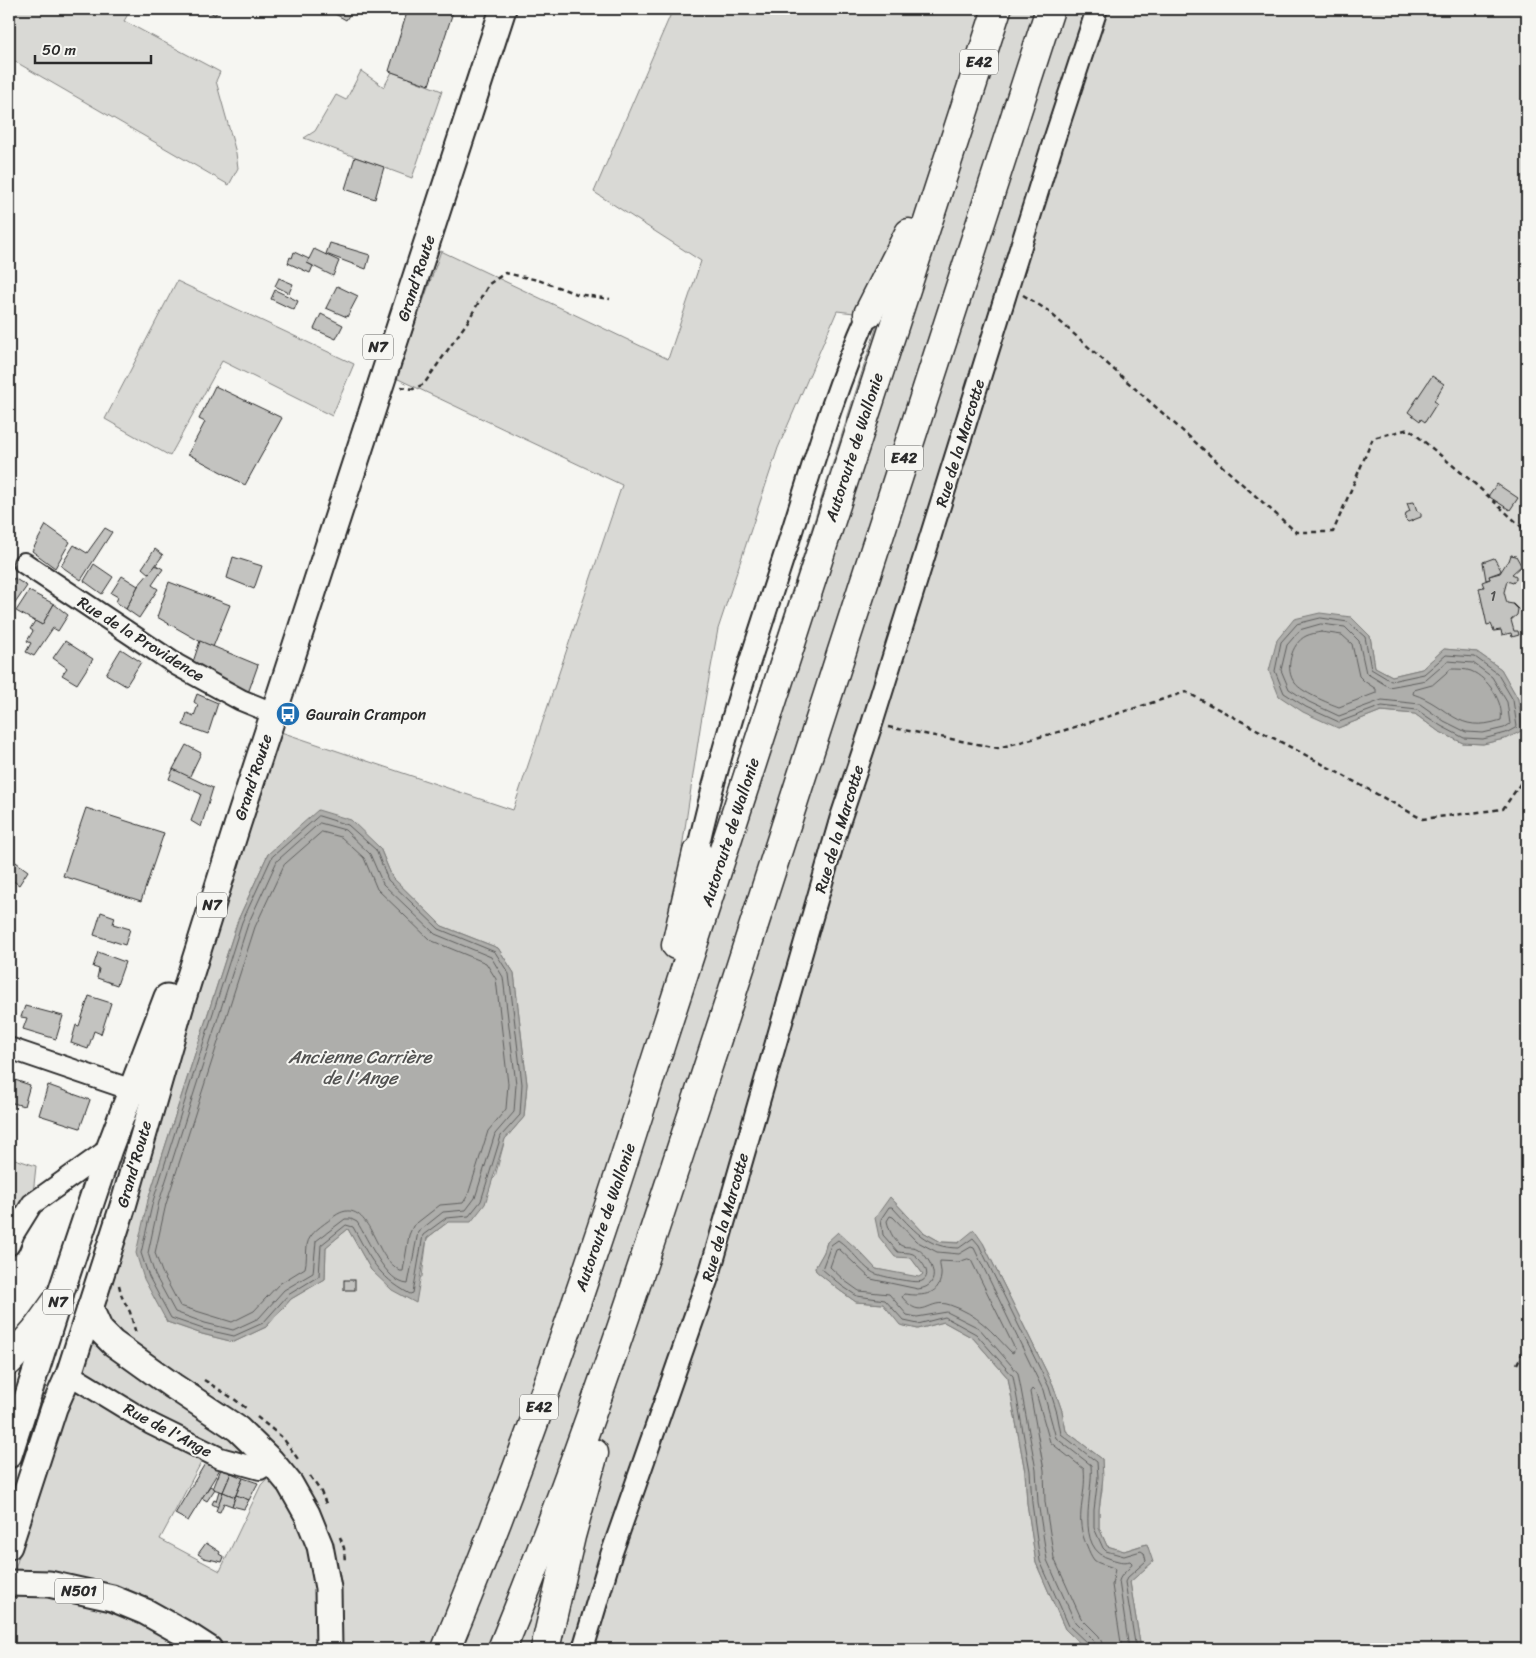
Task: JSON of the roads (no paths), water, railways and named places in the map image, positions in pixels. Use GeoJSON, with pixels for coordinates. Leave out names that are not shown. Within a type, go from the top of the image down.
{"type":"FeatureCollection","features":[{"type":"Feature","properties":{"kind":"highway","name":"Autoroute de Wallonie"},"geometry":{"type":"LineString","coordinates":[[446,1649],[479,1570],[547,1387],[624,1162],[997,9]]}},
{"type":"Feature","properties":{"kind":"highway","name":"E42"},"geometry":{"type":"LineString","coordinates":[[502,1649],[527,1588],[596,1400],[671,1179],[1050,9]]}},
{"type":"Feature","properties":{"kind":"highway"},"geometry":{"type":"LineString","coordinates":[[868,314],[909,234],[962,115]]}},
{"type":"Feature","properties":{"kind":"highway"},"geometry":{"type":"LineString","coordinates":[[656,1059],[668,983],[697,852]]}},
{"type":"Feature","properties":{"kind":"highway"},"geometry":{"type":"LineString","coordinates":[[9,1362],[36,1330],[59,1298]]}},
{"type":"Feature","properties":{"kind":"highway"},"geometry":{"type":"LineString","coordinates":[[545,1649],[568,1546],[598,1439],[596,1400]]}},
{"type":"Feature","properties":{"kind":"main road","name":"Grand'Route"},"geometry":{"type":"LineString","coordinates":[[267,710],[382,380],[496,10]]}},
{"type":"Feature","properties":{"kind":"main road","name":"Grand'Route"},"geometry":{"type":"LineString","coordinates":[[9,1455],[109,1149],[142,1094],[182,999],[267,710],[496,10]]}},
{"type":"Feature","properties":{"kind":"main road","name":"Grand'Route"},"geometry":{"type":"LineString","coordinates":[[9,1546],[54,1408],[69,1374],[123,1206],[142,1094]]}},
{"type":"Feature","properties":{"kind":"main road"},"geometry":{"type":"LineString","coordinates":[[90,1308],[100,1330],[113,1344],[238,1430],[271,1461],[290,1484],[307,1514],[320,1546],[328,1588],[329,1649]]}},
{"type":"Feature","properties":{"kind":"main road"},"geometry":{"type":"LineString","coordinates":[[37,1366],[53,1350],[80,1340],[113,1344]]}},
{"type":"Feature","properties":{"kind":"main road","name":"N501"},"geometry":{"type":"LineString","coordinates":[[9,1583],[49,1584],[112,1598],[146,1612],[209,1649]]}},
{"type":"Feature","properties":{"kind":"main road"},"geometry":{"type":"LineString","coordinates":[[146,1612],[176,1649]]}},
{"type":"Feature","properties":{"kind":"street","name":"Rue de la Marcotte"},"geometry":{"type":"LineString","coordinates":[[583,1649],[612,1555],[710,1272],[840,820],[872,724],[1053,143],[1097,9]]}},
{"type":"Feature","properties":{"kind":"street"},"geometry":{"type":"LineString","coordinates":[[697,852],[724,742],[825,426],[852,349],[868,314]]}},
{"type":"Feature","properties":{"kind":"street","name":"Rue de la Providence"},"geometry":{"type":"LineString","coordinates":[[24,564],[177,665],[241,700],[267,710]]}},
{"type":"Feature","properties":{"kind":"street"},"geometry":{"type":"LineString","coordinates":[[9,1048],[142,1094]]}},
{"type":"Feature","properties":{"kind":"street"},"geometry":{"type":"LineString","coordinates":[[9,1245],[14,1233],[32,1204],[109,1149]]}},
{"type":"Feature","properties":{"kind":"street","name":"Rue de l'Ange"},"geometry":{"type":"LineString","coordinates":[[69,1374],[151,1424],[220,1458],[260,1469],[271,1461]]}},
{"type":"Feature","properties":{"kind":"water"},"geometry":{"type":"Polygon","coordinates":[[[1320,613],[1351,617],[1370,636],[1375,667],[1392,676],[1422,669],[1444,649],[1477,652],[1501,669],[1518,699],[1523,730],[1508,738],[1483,744],[1463,743],[1438,731],[1415,714],[1381,711],[1338,728],[1303,712],[1279,696],[1269,671],[1277,640],[1294,619],[1320,613]]]}},
{"type":"Feature","properties":{"kind":"water","name":"Ancienne Carrière de l'Ange"},"geometry":{"type":"Polygon","coordinates":[[[318,810],[351,820],[380,848],[392,877],[442,926],[498,948],[514,973],[527,1084],[524,1117],[505,1139],[485,1204],[471,1222],[448,1222],[427,1238],[416,1303],[392,1290],[371,1270],[348,1229],[326,1247],[325,1279],[291,1299],[266,1327],[234,1342],[167,1322],[144,1279],[136,1253],[148,1200],[238,920],[268,854],[318,810]]]}},
{"type":"Feature","properties":{"kind":"water"},"geometry":{"type":"Polygon","coordinates":[[[890,1197],[923,1232],[941,1242],[958,1243],[974,1230],[983,1243],[1053,1385],[1062,1411],[1066,1431],[1102,1459],[1103,1477],[1099,1528],[1107,1546],[1124,1551],[1147,1544],[1153,1562],[1130,1582],[1141,1649],[1086,1649],[1065,1629],[1036,1563],[1027,1503],[1025,1472],[1008,1378],[973,1338],[944,1322],[918,1329],[900,1325],[883,1304],[856,1302],[816,1271],[815,1268],[827,1242],[838,1232],[876,1269],[919,1277],[923,1274],[911,1258],[895,1257],[879,1237],[875,1218],[890,1197]]]}},
{"type":"Feature","properties":{"kind":"place","name":"Gaurain Crampon"},"geometry":{"type":"Point","coordinates":[288,714]}}]}
